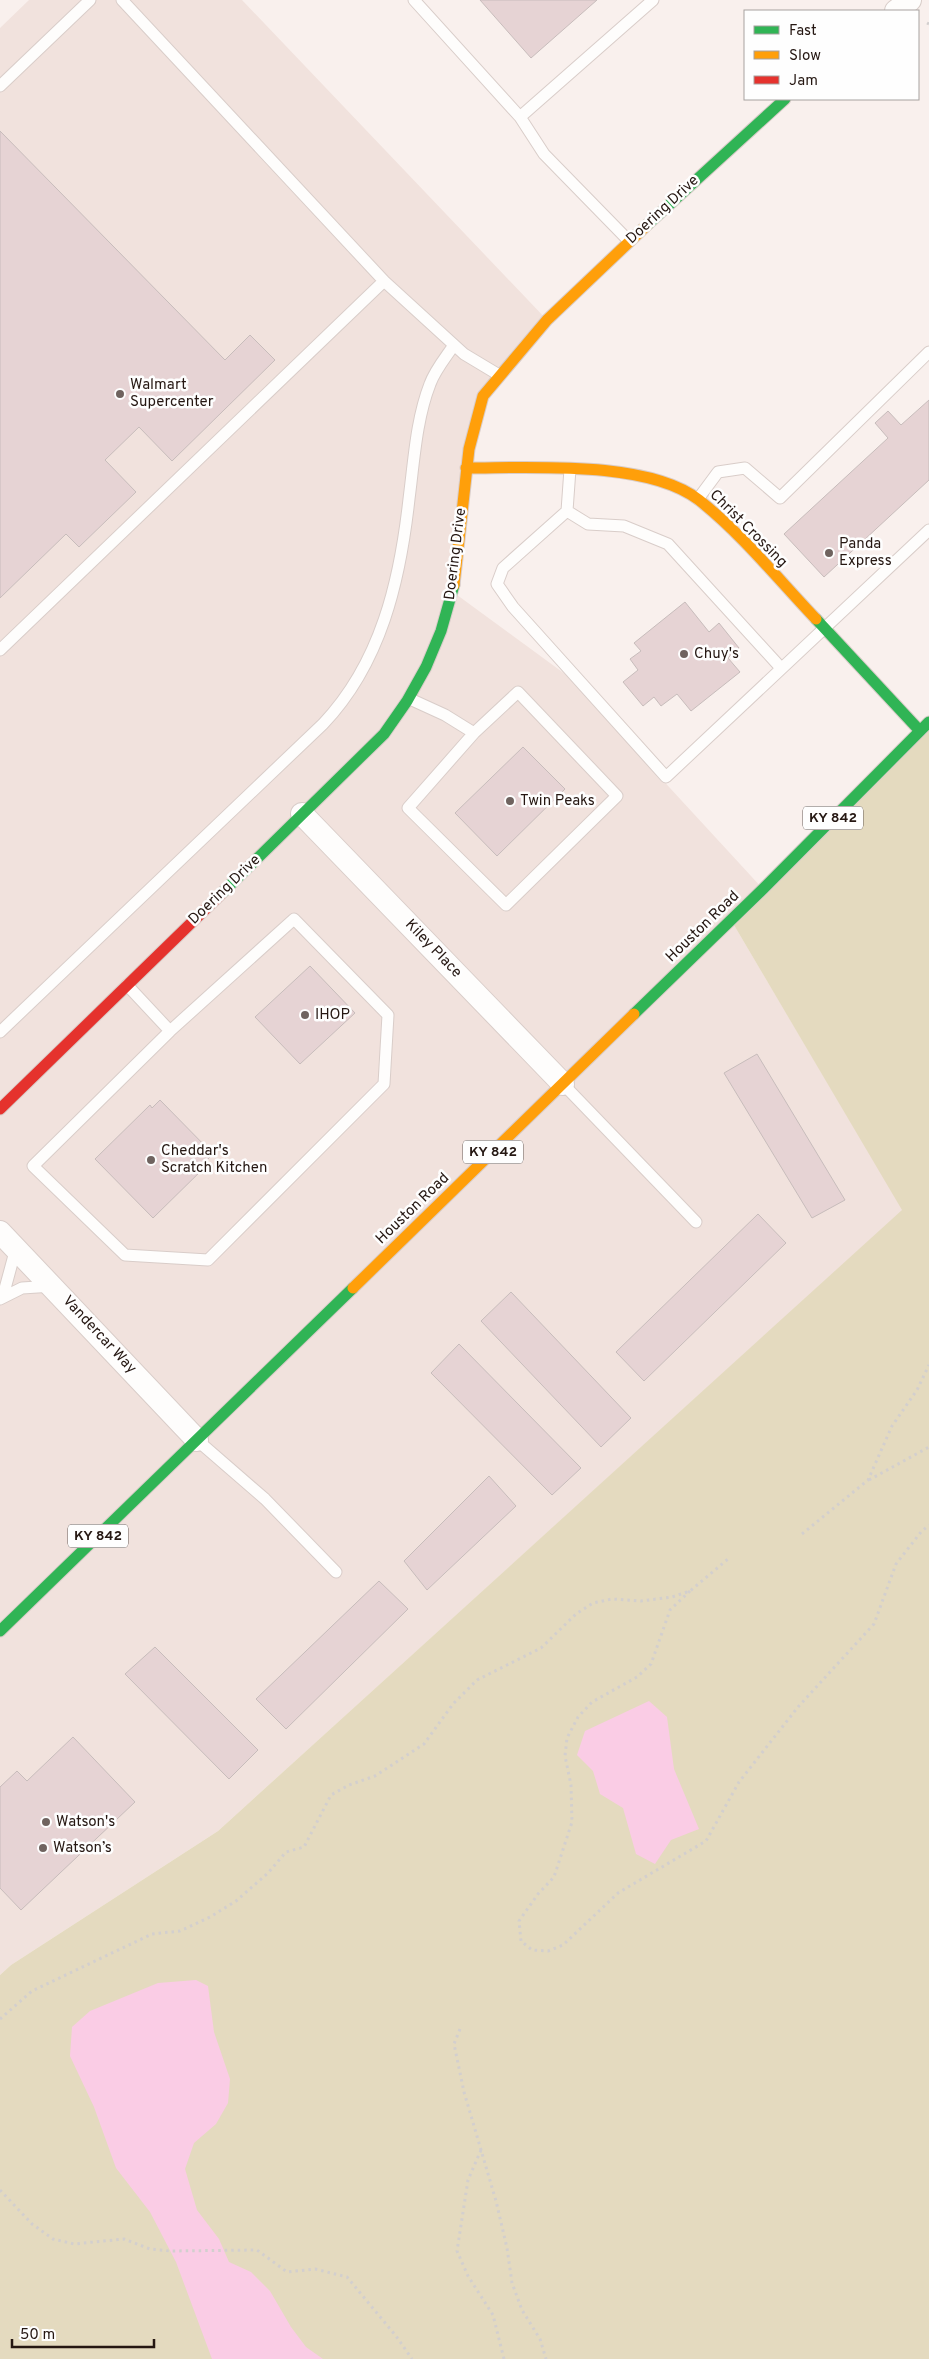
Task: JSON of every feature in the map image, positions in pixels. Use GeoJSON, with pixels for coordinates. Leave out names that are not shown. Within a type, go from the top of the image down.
{"type":"FeatureCollection","features":[{"type":"Feature","properties":{"kind":"street"},"geometry":{"type":"LineString","coordinates":[[897,10],[910,0]]}},
{"type":"Feature","properties":{"kind":"street","name":"Doering Drive"},"geometry":{"type":"LineString","coordinates":[[0,1109],[384,734],[410,699],[438,640],[453,592],[466,468],[483,396],[547,320],[784,100]]}},
{"type":"Feature","properties":{"kind":"street","name":"Christ Crossing"},"geometry":{"type":"LineString","coordinates":[[466,468],[570,469],[632,473],[666,482],[698,499],[738,536],[920,731]]}},
{"type":"Feature","properties":{"kind":"street","name":"Houston Road"},"geometry":{"type":"LineString","coordinates":[[0,1631],[763,889],[929,722]]}},
{"type":"Feature","properties":{"kind":"street","name":"Kiley Place"},"geometry":{"type":"LineString","coordinates":[[302,814],[563,1084]]}},
{"type":"Feature","properties":{"kind":"street","name":"Vandercar Way"},"geometry":{"type":"LineString","coordinates":[[0,1232],[197,1440]]}},
{"type":"Feature","properties":{"kind":"lane"},"geometry":{"type":"LineString","coordinates":[[0,86],[90,0]]}},
{"type":"Feature","properties":{"kind":"lane"},"geometry":{"type":"LineString","coordinates":[[122,0],[384,281],[464,354],[499,375]]}},
{"type":"Feature","properties":{"kind":"lane"},"geometry":{"type":"LineString","coordinates":[[414,0],[520,118],[544,154],[629,242]]}},
{"type":"Feature","properties":{"kind":"lane"},"geometry":{"type":"LineString","coordinates":[[520,118],[653,0]]}},
{"type":"Feature","properties":{"kind":"lane"},"geometry":{"type":"LineString","coordinates":[[0,650],[384,281]]}},
{"type":"Feature","properties":{"kind":"lane"},"geometry":{"type":"LineString","coordinates":[[0,1032],[323,724],[362,674],[380,633],[398,572],[408,515],[418,433],[430,383],[454,345]]}},
{"type":"Feature","properties":{"kind":"lane"},"geometry":{"type":"LineString","coordinates":[[698,499],[718,472],[744,468],[780,498],[929,352]]}},
{"type":"Feature","properties":{"kind":"lane"},"geometry":{"type":"LineString","coordinates":[[570,469],[567,511],[503,568],[497,584],[522,618],[666,777],[929,530]]}},
{"type":"Feature","properties":{"kind":"lane"},"geometry":{"type":"LineString","coordinates":[[567,511],[588,524],[624,526],[668,544],[781,668]]}},
{"type":"Feature","properties":{"kind":"lane"},"geometry":{"type":"LineString","coordinates":[[518,692],[617,796],[506,905],[408,808],[474,733],[518,692]]}},
{"type":"Feature","properties":{"kind":"lane"},"geometry":{"type":"LineString","coordinates":[[410,699],[445,715],[474,733]]}},
{"type":"Feature","properties":{"kind":"lane"},"geometry":{"type":"LineString","coordinates":[[294,920],[388,1015],[384,1084],[208,1260],[126,1255],[33,1166],[170,1030],[294,920]]}},
{"type":"Feature","properties":{"kind":"lane"},"geometry":{"type":"LineString","coordinates":[[127,985],[170,1030]]}},
{"type":"Feature","properties":{"kind":"lane"},"geometry":{"type":"LineString","coordinates":[[563,1084],[696,1222]]}},
{"type":"Feature","properties":{"kind":"lane"},"geometry":{"type":"LineString","coordinates":[[2,1297],[16,1248]]}},
{"type":"Feature","properties":{"kind":"lane"},"geometry":{"type":"LineString","coordinates":[[2,1297],[22,1288],[53,1286]]}},
{"type":"Feature","properties":{"kind":"lane"},"geometry":{"type":"LineString","coordinates":[[197,1440],[265,1499],[336,1572]]}},
{"type":"Feature","properties":{"kind":"path"},"geometry":{"type":"LineString","coordinates":[[868,1480],[892,1426],[917,1390],[929,1365]]}},
{"type":"Feature","properties":{"kind":"path"},"geometry":{"type":"LineString","coordinates":[[802,1534],[868,1480],[929,1447]]}},
{"type":"Feature","properties":{"kind":"path"},"geometry":{"type":"LineString","coordinates":[[728,1559],[670,1610],[650,1664],[637,1677],[592,1702],[578,1717],[567,1738],[565,1756],[571,1786],[572,1822],[554,1877],[538,1894],[519,1922],[521,1941],[532,1950],[548,1951],[563,1945],[618,1893],[706,1841],[739,1782],[798,1707],[874,1624],[896,1564],[920,1532],[929,1525]]}},
{"type":"Feature","properties":{"kind":"path"},"geometry":{"type":"LineString","coordinates":[[0,2019],[32,1992],[152,1934],[180,1931],[236,1901],[268,1874],[286,1852],[304,1847],[331,1795],[350,1785],[375,1776],[424,1744],[453,1704],[477,1680],[542,1648],[576,1614],[593,1603],[612,1599],[641,1601],[672,1598],[690,1591]]}},
{"type":"Feature","properties":{"kind":"path"},"geometry":{"type":"LineString","coordinates":[[460,2029],[454,2044],[464,2092],[507,2248],[512,2283],[522,2310],[540,2339],[546,2359]]}},
{"type":"Feature","properties":{"kind":"path"},"geometry":{"type":"LineString","coordinates":[[481,2150],[468,2180],[457,2251],[468,2276],[493,2315],[504,2359]]}},
{"type":"Feature","properties":{"kind":"path"},"geometry":{"type":"LineString","coordinates":[[0,2190],[32,2224],[53,2239],[74,2244],[124,2239],[150,2249],[170,2251],[257,2250],[288,2272],[315,2270],[347,2277],[396,2336],[412,2359]]}},
{"type":"Feature","properties":{"kind":"shaded area"},"geometry":{"type":"Polygon","coordinates":[[[29,0],[242,0],[547,320],[483,396],[453,592],[565,674],[763,889],[731,920],[903,1210],[218,1831],[11,1965],[0,1975],[0,28],[29,0]]]}},
{"type":"Feature","properties":{"kind":"shaded area"},"geometry":{"type":"Polygon","coordinates":[[[929,722],[929,2359],[0,2359],[0,1975],[11,1965],[218,1831],[902,1210],[731,920],[929,722]]]}},
{"type":"Feature","properties":{"kind":"shaded area"},"geometry":{"type":"Polygon","coordinates":[[[649,1701],[667,1717],[674,1769],[699,1829],[671,1840],[655,1864],[636,1854],[623,1808],[600,1794],[593,1771],[577,1755],[585,1731],[649,1701]]]}},
{"type":"Feature","properties":{"kind":"shaded area"},"geometry":{"type":"Polygon","coordinates":[[[196,1980],[208,1986],[214,2032],[230,2079],[228,2103],[216,2124],[194,2143],[185,2169],[197,2210],[219,2239],[229,2262],[251,2272],[270,2291],[291,2327],[306,2347],[323,2359],[212,2359],[176,2262],[150,2212],[116,2168],[94,2107],[70,2056],[72,2027],[90,2011],[158,1983],[196,1980]]]}},
{"type":"Feature","properties":{"kind":"building"},"geometry":{"type":"Polygon","coordinates":[[[480,0],[597,0],[531,58],[480,0]]]}},
{"type":"Feature","properties":{"kind":"building","name":"Walmart Supercenter"},"geometry":{"type":"Polygon","coordinates":[[[0,131],[225,360],[250,335],[275,360],[172,461],[139,427],[105,460],[136,492],[79,547],[66,534],[0,598],[0,131]]]}},
{"type":"Feature","properties":{"kind":"building"},"geometry":{"type":"Polygon","coordinates":[[[929,400],[929,480],[824,577],[784,534],[888,438],[875,423],[888,411],[901,425],[929,400]]]}},
{"type":"Feature","properties":{"kind":"building","name":"Chuy's"},"geometry":{"type":"Polygon","coordinates":[[[685,602],[709,632],[719,623],[739,648],[728,658],[740,672],[691,711],[677,694],[661,706],[654,697],[643,706],[623,682],[638,670],[630,659],[641,651],[634,643],[685,602]]]}},
{"type":"Feature","properties":{"kind":"building","name":"Twin Peaks"},"geometry":{"type":"Polygon","coordinates":[[[523,747],[565,789],[497,856],[455,813],[523,747]]]}},
{"type":"Feature","properties":{"kind":"building","name":"IHOP"},"geometry":{"type":"Polygon","coordinates":[[[310,966],[355,1013],[300,1064],[255,1017],[310,966]]]}},
{"type":"Feature","properties":{"kind":"building"},"geometry":{"type":"Polygon","coordinates":[[[757,1054],[845,1200],[812,1218],[724,1073],[757,1054]]]}},
{"type":"Feature","properties":{"kind":"building","name":"Cheddar's Scratch Kitchen"},"geometry":{"type":"Polygon","coordinates":[[[160,1100],[213,1154],[205,1162],[207,1165],[153,1218],[95,1159],[150,1105],[152,1108],[160,1100]]]}},
{"type":"Feature","properties":{"kind":"building"},"geometry":{"type":"Polygon","coordinates":[[[758,1214],[786,1243],[644,1381],[616,1352],[758,1214]]]}},
{"type":"Feature","properties":{"kind":"building"},"geometry":{"type":"Polygon","coordinates":[[[511,1292],[631,1418],[601,1447],[481,1321],[511,1292]]]}},
{"type":"Feature","properties":{"kind":"building"},"geometry":{"type":"Polygon","coordinates":[[[459,1344],[581,1468],[552,1495],[431,1373],[459,1344]]]}},
{"type":"Feature","properties":{"kind":"building"},"geometry":{"type":"Polygon","coordinates":[[[489,1476],[516,1506],[427,1590],[404,1561],[489,1476]]]}},
{"type":"Feature","properties":{"kind":"building"},"geometry":{"type":"Polygon","coordinates":[[[379,1581],[408,1609],[286,1729],[256,1699],[379,1581]]]}},
{"type":"Feature","properties":{"kind":"building"},"geometry":{"type":"Polygon","coordinates":[[[155,1647],[258,1750],[229,1779],[125,1674],[155,1647]]]}},
{"type":"Feature","properties":{"kind":"building","name":"Watson’s"},"geometry":{"type":"Polygon","coordinates":[[[73,1737],[135,1802],[21,1910],[0,1888],[0,1787],[17,1771],[27,1781],[73,1737]]]}},
{"type":"Feature","properties":{"kind":"traffic: fast"},"geometry":{"type":"LineString","coordinates":[[647,225],[784,100]]}},
{"type":"Feature","properties":{"kind":"traffic: fast"},"geometry":{"type":"LineString","coordinates":[[222,893],[384,734],[407,701],[426,667],[441,631],[454,585]]}},
{"type":"Feature","properties":{"kind":"traffic: fast"},"geometry":{"type":"LineString","coordinates":[[816,619],[920,731]]}},
{"type":"Feature","properties":{"kind":"traffic: fast"},"geometry":{"type":"LineString","coordinates":[[634,1014],[763,889],[929,722]]}},
{"type":"Feature","properties":{"kind":"traffic: fast"},"geometry":{"type":"LineString","coordinates":[[0,1631],[353,1288]]}},
{"type":"Feature","properties":{"kind":"traffic: slow"},"geometry":{"type":"LineString","coordinates":[[454,585],[469,449],[483,396],[547,320],[647,225]]}},
{"type":"Feature","properties":{"kind":"traffic: slow"},"geometry":{"type":"LineString","coordinates":[[466,468],[587,469],[620,472],[650,478],[677,487],[699,500],[730,527],[816,619]]}},
{"type":"Feature","properties":{"kind":"traffic: slow"},"geometry":{"type":"LineString","coordinates":[[353,1288],[634,1014]]}},
{"type":"Feature","properties":{"kind":"traffic: jam"},"geometry":{"type":"LineString","coordinates":[[0,1109],[222,893]]}},
{"type":"Feature","properties":{"kind":"place","name":"Walmart Supercenter"},"geometry":{"type":"Point","coordinates":[120,394]}},
{"type":"Feature","properties":{"kind":"place","name":"Panda Express"},"geometry":{"type":"Point","coordinates":[829,553]}},
{"type":"Feature","properties":{"kind":"place","name":"Chuy's"},"geometry":{"type":"Point","coordinates":[684,654]}},
{"type":"Feature","properties":{"kind":"place","name":"Twin Peaks"},"geometry":{"type":"Point","coordinates":[510,801]}},
{"type":"Feature","properties":{"kind":"place","name":"IHOP"},"geometry":{"type":"Point","coordinates":[305,1015]}},
{"type":"Feature","properties":{"kind":"place","name":"Cheddar's Scratch Kitchen"},"geometry":{"type":"Point","coordinates":[151,1160]}},
{"type":"Feature","properties":{"kind":"place","name":"Watson's"},"geometry":{"type":"Point","coordinates":[46,1822]}},
{"type":"Feature","properties":{"kind":"place","name":"Watson’s"},"geometry":{"type":"Point","coordinates":[43,1848]}}]}
